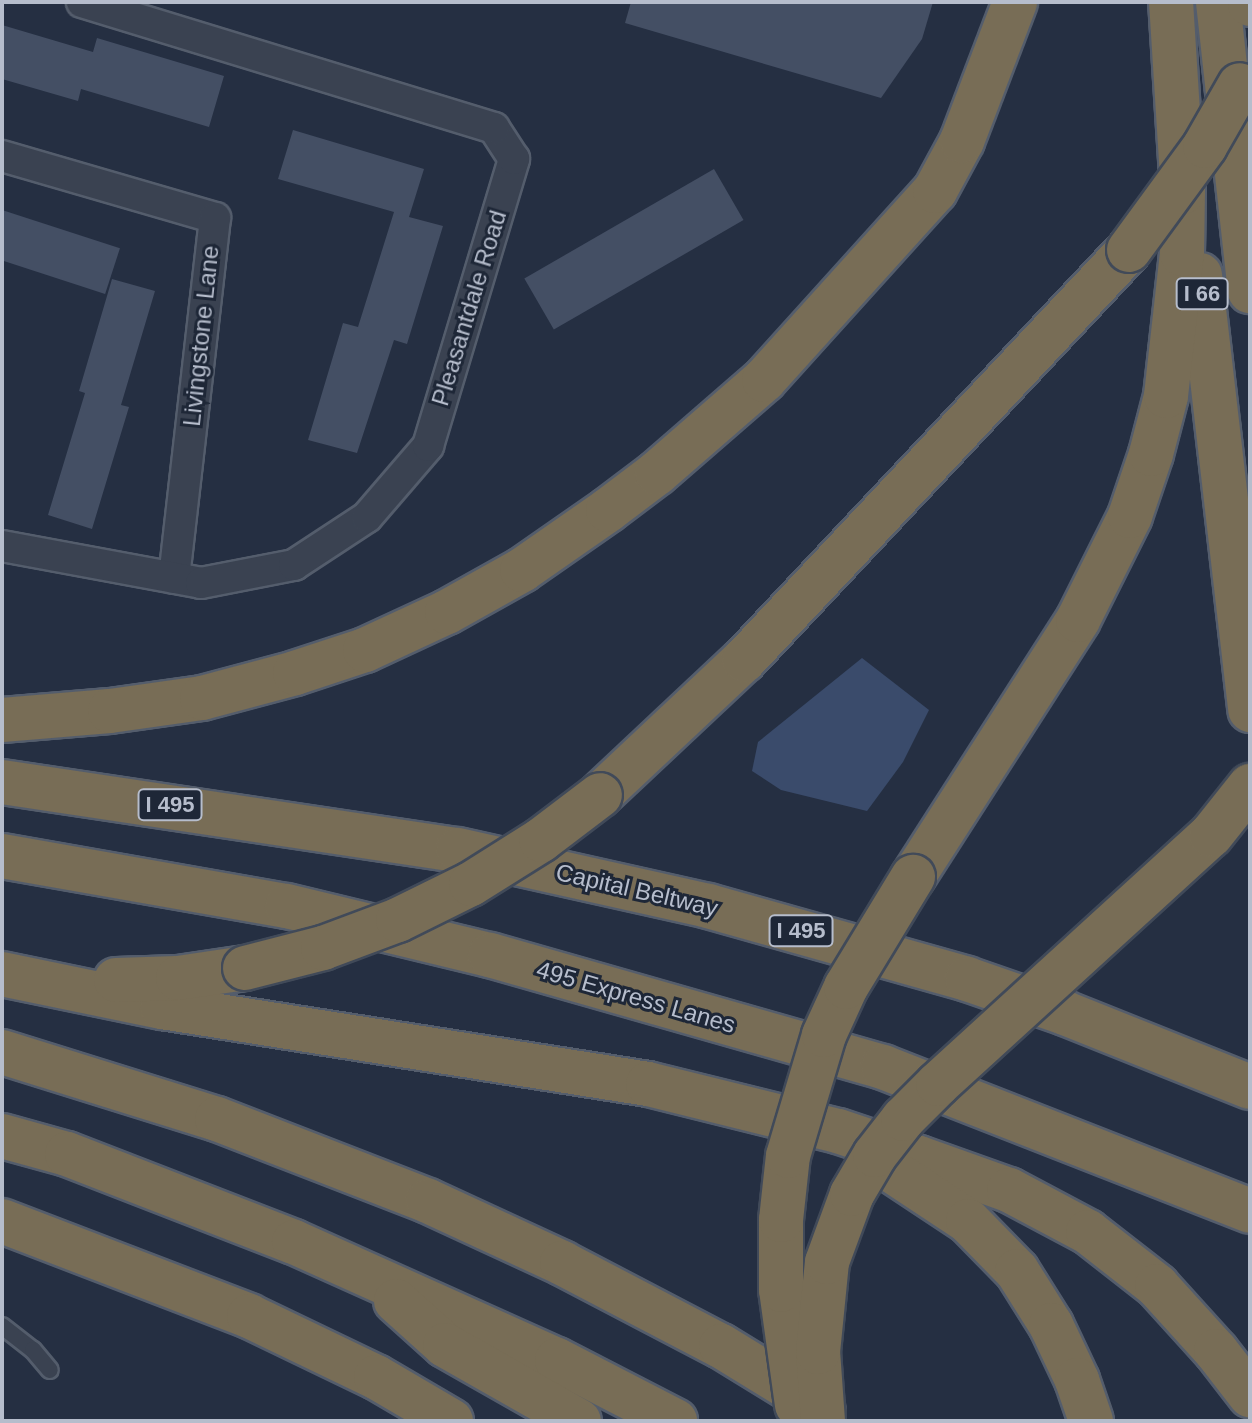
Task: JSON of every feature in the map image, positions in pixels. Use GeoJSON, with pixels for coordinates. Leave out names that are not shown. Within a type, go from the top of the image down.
{"type":"FeatureCollection","features":[{"type":"Feature","properties":{"kind":"highway"},"geometry":{"type":"LineString","coordinates":[[2,720],[110,711],[202,698],[365,650],[447,612],[522,570],[608,510],[764,380],[935,191],[962,141],[1015,2]]}},
{"type":"Feature","properties":{"kind":"highway","name":"I 66"},"geometry":{"type":"LineString","coordinates":[[1171,2],[1175,74],[1250,710]]}},
{"type":"Feature","properties":{"kind":"highway"},"geometry":{"type":"LineString","coordinates":[[1218,2],[1250,291]]}},
{"type":"Feature","properties":{"kind":"highway"},"geometry":{"type":"LineString","coordinates":[[2,972],[120,980],[178,978],[245,968],[323,948],[398,920],[471,884],[541,840],[600,795],[744,660],[1129,250],[1205,146],[1250,63]]}},
{"type":"Feature","properties":{"kind":"highway"},"geometry":{"type":"LineString","coordinates":[[801,1421],[781,1290],[781,1220],[788,1156],[824,1035],[846,987],[1078,620],[1124,529],[1151,454],[1168,382],[1182,254],[1183,192],[1175,74]]}},
{"type":"Feature","properties":{"kind":"highway","name":"Capital Beltway"},"geometry":{"type":"LineString","coordinates":[[2,782],[337,829],[458,850],[708,906],[967,979],[1065,1013],[1250,1087]]}},
{"type":"Feature","properties":{"kind":"highway"},"geometry":{"type":"LineString","coordinates":[[823,1421],[818,1352],[827,1262],[852,1194],[875,1155],[903,1119],[938,1084],[1211,835],[1250,786]]}},
{"type":"Feature","properties":{"kind":"highway","name":"495 Express Lanes"},"geometry":{"type":"LineString","coordinates":[[2,856],[287,906],[490,955],[883,1067],[1250,1211]]}},
{"type":"Feature","properties":{"kind":"highway"},"geometry":{"type":"LineString","coordinates":[[2,972],[162,1007],[648,1084],[838,1131],[1009,1190],[1088,1232],[1157,1286],[1216,1351],[1250,1395]]}},
{"type":"Feature","properties":{"kind":"highway"},"geometry":{"type":"LineString","coordinates":[[2,1052],[217,1119],[428,1201],[562,1263],[721,1346],[844,1421]]}},
{"type":"Feature","properties":{"kind":"highway"},"geometry":{"type":"LineString","coordinates":[[761,1110],[833,1139],[898,1172],[968,1221],[1017,1271],[1051,1325],[1077,1380],[1091,1421]]}},
{"type":"Feature","properties":{"kind":"highway"},"geometry":{"type":"LineString","coordinates":[[2,1136],[67,1154],[237,1218],[557,1360],[675,1421]]}},
{"type":"Feature","properties":{"kind":"highway"},"geometry":{"type":"LineString","coordinates":[[2,1221],[249,1316],[376,1377],[451,1421]]}},
{"type":"Feature","properties":{"kind":"highway"},"geometry":{"type":"LineString","coordinates":[[364,1272],[445,1345],[579,1421]]}},
{"type":"Feature","properties":{"kind":"street","name":"Pleasantdale Road"},"geometry":{"type":"LineString","coordinates":[[2,546],[201,583],[294,565],[367,517],[428,446],[514,159],[494,128],[82,2]]}},
{"type":"Feature","properties":{"kind":"street","name":"Livingstone Lane"},"geometry":{"type":"LineString","coordinates":[[2,156],[215,218],[174,578]]}},
{"type":"Feature","properties":{"kind":"lane"},"geometry":{"type":"LineString","coordinates":[[2,1326],[33,1350],[50,1370]]}},
{"type":"Feature","properties":{"kind":"water"},"geometry":{"type":"Polygon","coordinates":[[[862,658],[929,710],[903,762],[867,811],[781,790],[752,771],[758,742],[862,658]]]}},
{"type":"Feature","properties":{"kind":"building"},"geometry":{"type":"Polygon","coordinates":[[[631,2],[933,2],[922,39],[881,98],[625,23],[631,2]]]}},
{"type":"Feature","properties":{"kind":"building"},"geometry":{"type":"Polygon","coordinates":[[[2,25],[93,52],[97,38],[224,76],[209,127],[81,89],[78,101],[2,79],[2,25]]]}},
{"type":"Feature","properties":{"kind":"building"},"geometry":{"type":"Polygon","coordinates":[[[293,130],[424,169],[409,217],[443,226],[407,344],[394,340],[357,453],[308,440],[343,323],[358,327],[394,212],[278,179],[293,130]]]}},
{"type":"Feature","properties":{"kind":"building"},"geometry":{"type":"Polygon","coordinates":[[[714,169],[744,220],[554,330],[524,279],[714,169]]]}},
{"type":"Feature","properties":{"kind":"building"},"geometry":{"type":"Polygon","coordinates":[[[2,210],[120,248],[105,294],[2,260],[2,210]]]}},
{"type":"Feature","properties":{"kind":"building"},"geometry":{"type":"Polygon","coordinates":[[[112,279],[155,291],[121,405],[129,407],[92,529],[48,515],[85,393],[79,391],[112,279]]]}}]}
